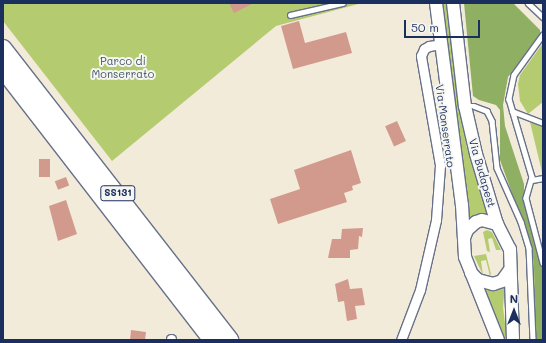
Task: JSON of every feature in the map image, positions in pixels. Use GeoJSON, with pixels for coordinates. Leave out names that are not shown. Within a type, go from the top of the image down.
{"type":"FeatureCollection","features":[{"type":"Feature","properties":{"kind":"highway","name":"SS131"},"geometry":{"type":"LineString","coordinates":[[3,48],[230,340]]}},
{"type":"Feature","properties":{"kind":"highway","name":"SS131"},"geometry":{"type":"LineString","coordinates":[[3,70],[212,340]]}},
{"type":"Feature","properties":{"kind":"main road","name":"Via Budapest"},"geometry":{"type":"LineString","coordinates":[[436,3],[462,205],[465,257],[498,340]]}},
{"type":"Feature","properties":{"kind":"main road","name":"Via Budapest"},"geometry":{"type":"LineString","coordinates":[[453,3],[465,106],[476,154],[497,224],[510,249],[509,271],[513,340]]}},
{"type":"Feature","properties":{"kind":"main road"},"geometry":{"type":"LineString","coordinates":[[464,238],[467,230],[476,222],[482,220],[497,224]]}},
{"type":"Feature","properties":{"kind":"main road"},"geometry":{"type":"LineString","coordinates":[[470,270],[478,280],[490,284],[502,281],[509,271]]}},
{"type":"Feature","properties":{"kind":"street","name":"Via Monserrato"},"geometry":{"type":"LineString","coordinates":[[401,340],[420,290],[436,220],[440,165],[422,56],[424,50],[441,44]]}},
{"type":"Feature","properties":{"kind":"lane"},"geometry":{"type":"LineString","coordinates":[[290,15],[343,3]]}},
{"type":"Feature","properties":{"kind":"lane"},"geometry":{"type":"LineString","coordinates":[[528,3],[543,17]]}},
{"type":"Feature","properties":{"kind":"lane"},"geometry":{"type":"LineString","coordinates":[[543,35],[510,84],[512,111],[532,180],[526,198],[543,263]]}},
{"type":"Feature","properties":{"kind":"lane"},"geometry":{"type":"LineString","coordinates":[[465,106],[474,106],[487,111],[492,122],[497,168],[521,222],[529,248],[533,340]]}},
{"type":"Feature","properties":{"kind":"lane"},"geometry":{"type":"LineString","coordinates":[[512,111],[543,123]]}},
{"type":"Feature","properties":{"kind":"lane"},"geometry":{"type":"LineString","coordinates":[[532,180],[543,178]]}},
{"type":"Feature","properties":{"kind":"green space","name":"Parco di Monserrato"},"geometry":{"type":"Polygon","coordinates":[[[3,3],[362,3],[276,26],[112,161],[3,21],[3,3]]]}},
{"type":"Feature","properties":{"kind":"green space"},"geometry":{"type":"Polygon","coordinates":[[[443,3],[447,3],[456,88],[467,148],[489,217],[469,222],[443,3]]]}},
{"type":"Feature","properties":{"kind":"green space"},"geometry":{"type":"Polygon","coordinates":[[[464,3],[513,3],[540,30],[540,35],[508,77],[503,105],[505,126],[524,184],[524,198],[543,268],[543,340],[535,340],[534,265],[531,246],[500,160],[500,110],[496,105],[479,100],[473,96],[464,3]]]}},
{"type":"Feature","properties":{"kind":"green space"},"geometry":{"type":"Polygon","coordinates":[[[543,43],[543,102],[528,114],[520,101],[518,84],[520,75],[543,43]]]}},
{"type":"Feature","properties":{"kind":"green space"},"geometry":{"type":"Polygon","coordinates":[[[530,122],[543,127],[543,172],[542,172],[530,122]]]}},
{"type":"Feature","properties":{"kind":"green space"},"geometry":{"type":"Polygon","coordinates":[[[487,230],[492,232],[501,250],[496,250],[492,238],[488,239],[490,252],[487,251],[483,232],[487,230]]]}},
{"type":"Feature","properties":{"kind":"green space"},"geometry":{"type":"Polygon","coordinates":[[[486,254],[491,274],[490,276],[486,260],[481,261],[483,275],[474,256],[486,254]]]}},
{"type":"Feature","properties":{"kind":"green space"},"geometry":{"type":"Polygon","coordinates":[[[505,284],[503,307],[507,340],[503,340],[484,289],[492,289],[505,284]]]}},
{"type":"Feature","properties":{"kind":"building"},"geometry":{"type":"Polygon","coordinates":[[[229,3],[254,3],[234,13],[229,3]]]}},
{"type":"Feature","properties":{"kind":"building"},"geometry":{"type":"Polygon","coordinates":[[[299,21],[305,43],[346,32],[352,53],[293,69],[281,26],[299,21]]]}},
{"type":"Feature","properties":{"kind":"building"},"geometry":{"type":"Polygon","coordinates":[[[397,121],[406,141],[394,146],[385,126],[397,121]]]}},
{"type":"Feature","properties":{"kind":"building"},"geometry":{"type":"Polygon","coordinates":[[[351,150],[361,183],[352,186],[353,190],[344,193],[347,202],[278,224],[270,199],[300,189],[294,170],[351,150]]]}},
{"type":"Feature","properties":{"kind":"building"},"geometry":{"type":"Polygon","coordinates":[[[39,159],[50,159],[50,177],[39,177],[39,159]]]}},
{"type":"Feature","properties":{"kind":"building"},"geometry":{"type":"Polygon","coordinates":[[[66,177],[69,185],[58,190],[55,181],[66,177]]]}},
{"type":"Feature","properties":{"kind":"building"},"geometry":{"type":"Polygon","coordinates":[[[66,200],[77,234],[58,241],[49,206],[66,200]]]}},
{"type":"Feature","properties":{"kind":"building"},"geometry":{"type":"Polygon","coordinates":[[[363,228],[362,237],[359,236],[358,249],[350,250],[350,258],[328,258],[332,239],[341,239],[342,229],[363,228]]]}},
{"type":"Feature","properties":{"kind":"building"},"geometry":{"type":"Polygon","coordinates":[[[348,279],[350,289],[362,288],[365,305],[355,306],[357,319],[347,321],[344,301],[338,302],[335,284],[348,279]]]}},
{"type":"Feature","properties":{"kind":"building"},"geometry":{"type":"Polygon","coordinates":[[[131,330],[146,332],[145,340],[130,340],[131,330]]]}}]}
